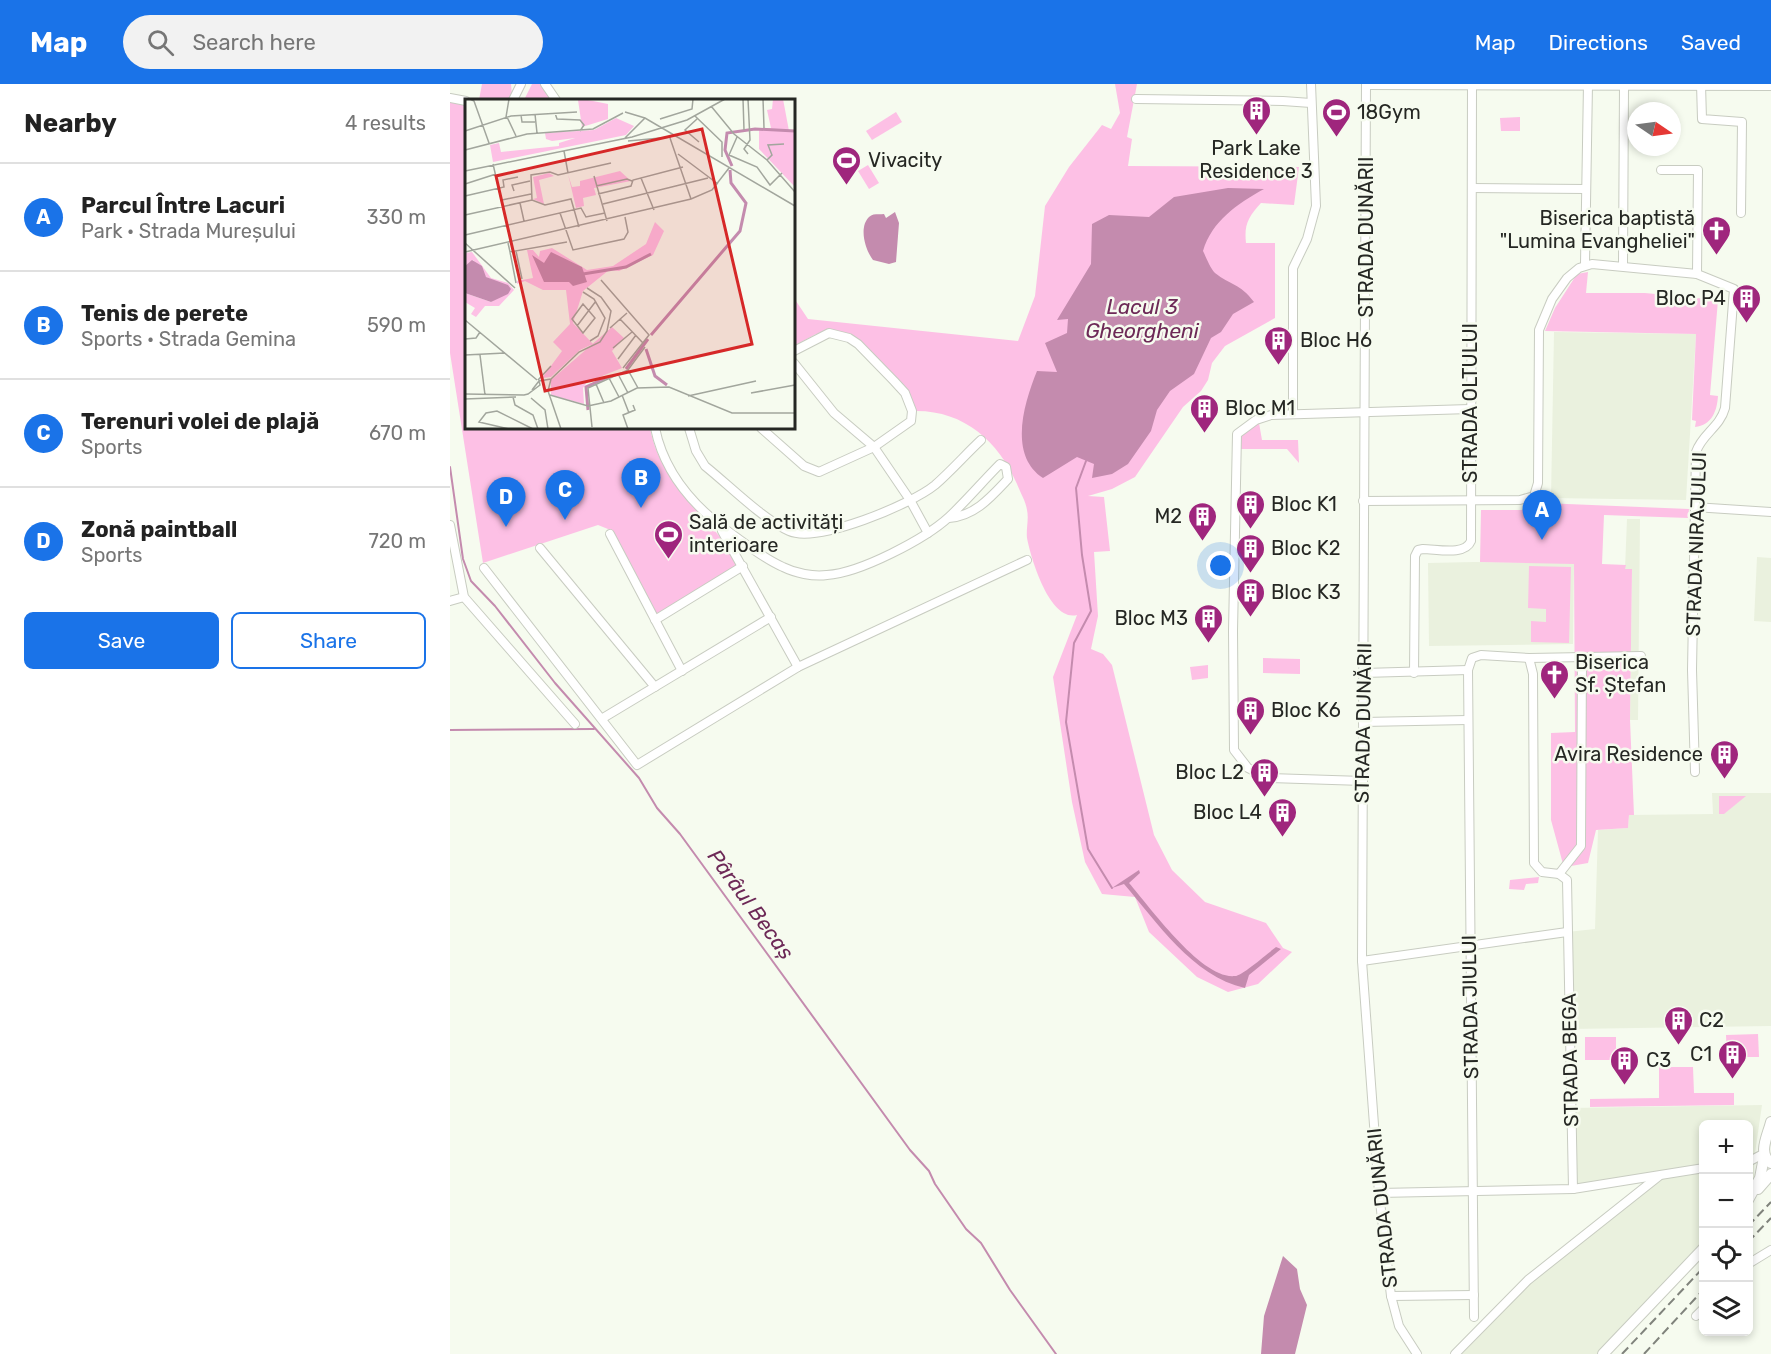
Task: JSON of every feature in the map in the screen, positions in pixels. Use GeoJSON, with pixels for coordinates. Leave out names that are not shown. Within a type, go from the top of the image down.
{"type":"FeatureCollection","features":[{"type":"Feature","properties":{"kind":"main road"},"geometry":{"type":"LineString","coordinates":[[1753,1192],[1760,1178],[1767,1151],[1771,1122]]}},
{"type":"Feature","properties":{"kind":"main road"},"geometry":{"type":"LineString","coordinates":[[1753,1195],[1771,1174]]}},
{"type":"Feature","properties":{"kind":"main road"},"geometry":{"type":"LineString","coordinates":[[1603,1354],[1699,1253]]}},
{"type":"Feature","properties":{"kind":"street"},"geometry":{"type":"LineString","coordinates":[[513,84],[515,99]]}},
{"type":"Feature","properties":{"kind":"street"},"geometry":{"type":"LineString","coordinates":[[515,99],[521,84]]}},
{"type":"Feature","properties":{"kind":"street"},"geometry":{"type":"LineString","coordinates":[[545,84],[555,99]]}},
{"type":"Feature","properties":{"kind":"street"},"geometry":{"type":"LineString","coordinates":[[1293,413],[1293,268],[1307,239],[1316,206],[1311,84]]}},
{"type":"Feature","properties":{"kind":"street"},"geometry":{"type":"LineString","coordinates":[[1366,85],[1771,86]]}},
{"type":"Feature","properties":{"kind":"street","name":"STRADA DUNĂRII"},"geometry":{"type":"LineString","coordinates":[[1366,85],[1362,961],[1379,1193],[1391,1296],[1400,1326],[1417,1354]]}},
{"type":"Feature","properties":{"kind":"street","name":"STRADA OLTULUI"},"geometry":{"type":"LineString","coordinates":[[1414,673],[1415,556],[1418,550],[1423,549],[1463,550],[1469,547],[1471,541],[1472,85]]}},
{"type":"Feature","properties":{"kind":"street"},"geometry":{"type":"LineString","coordinates":[[1585,264],[1588,85]]}},
{"type":"Feature","properties":{"kind":"street"},"geometry":{"type":"LineString","coordinates":[[1701,85],[1702,119],[1742,122],[1741,213]]}},
{"type":"Feature","properties":{"kind":"street"},"geometry":{"type":"LineString","coordinates":[[1623,266],[1624,86]]}},
{"type":"Feature","properties":{"kind":"street"},"geometry":{"type":"LineString","coordinates":[[450,98],[465,100]]}},
{"type":"Feature","properties":{"kind":"street"},"geometry":{"type":"LineString","coordinates":[[1136,99],[1283,100],[1311,104]]}},
{"type":"Feature","properties":{"kind":"street"},"geometry":{"type":"LineString","coordinates":[[1364,501],[1526,499],[1534,496],[1538,488],[1539,330],[1544,314],[1561,285],[1585,264],[1697,274],[1698,170],[1660,170]]}},
{"type":"Feature","properties":{"kind":"street"},"geometry":{"type":"LineString","coordinates":[[1472,188],[1585,189]]}},
{"type":"Feature","properties":{"kind":"street","name":"STRADA NIRAJULUI"},"geometry":{"type":"LineString","coordinates":[[1695,772],[1692,670],[1696,452],[1702,438],[1720,421],[1725,408],[1734,289],[1697,274]]}},
{"type":"Feature","properties":{"kind":"street"},"geometry":{"type":"LineString","coordinates":[[762,429],[804,466],[819,472],[874,447],[911,421],[912,411],[905,393],[849,338],[829,333],[795,350]]}},
{"type":"Feature","properties":{"kind":"street"},"geometry":{"type":"LineString","coordinates":[[795,364],[828,406],[874,447],[910,500],[928,533]]}},
{"type":"Feature","properties":{"kind":"street"},"geometry":{"type":"LineString","coordinates":[[1362,781],[1268,778],[1248,768],[1234,750],[1236,439],[1241,430],[1263,417],[1293,413],[1470,409]]}},
{"type":"Feature","properties":{"kind":"street"},"geometry":{"type":"LineString","coordinates":[[655,429],[660,448],[673,476],[717,524],[798,666]]}},
{"type":"Feature","properties":{"kind":"street"},"geometry":{"type":"LineString","coordinates":[[689,429],[696,451],[705,466],[749,502],[796,533],[833,531],[910,500],[934,486],[981,440]]}},
{"type":"Feature","properties":{"kind":"street"},"geometry":{"type":"LineString","coordinates":[[717,524],[783,568],[808,574],[828,575],[891,554],[928,533],[949,518],[1000,464],[1006,467],[1008,479],[986,503],[959,517],[949,518]]}},
{"type":"Feature","properties":{"kind":"street"},"geometry":{"type":"LineString","coordinates":[[1694,507],[1771,512]]}},
{"type":"Feature","properties":{"kind":"street"},"geometry":{"type":"LineString","coordinates":[[450,525],[464,597],[575,724]]}},
{"type":"Feature","properties":{"kind":"street"},"geometry":{"type":"LineString","coordinates":[[610,534],[682,671]]}},
{"type":"Feature","properties":{"kind":"street"},"geometry":{"type":"LineString","coordinates":[[540,548],[655,687]]}},
{"type":"Feature","properties":{"kind":"street"},"geometry":{"type":"LineString","coordinates":[[484,568],[638,765],[798,666],[1027,560]]}},
{"type":"Feature","properties":{"kind":"street"},"geometry":{"type":"LineString","coordinates":[[655,620],[743,566]]}},
{"type":"Feature","properties":{"kind":"street"},"geometry":{"type":"LineString","coordinates":[[450,601],[464,597]]}},
{"type":"Feature","properties":{"kind":"street"},"geometry":{"type":"LineString","coordinates":[[603,718],[771,616]]}},
{"type":"Feature","properties":{"kind":"street"},"geometry":{"type":"LineString","coordinates":[[1364,673],[1468,670],[1472,658],[1477,655],[1529,658],[1641,656]]}},
{"type":"Feature","properties":{"kind":"street"},"geometry":{"type":"LineString","coordinates":[[1529,658],[1533,674],[1534,863],[1542,872],[1559,874],[1581,846],[1582,657]]}},
{"type":"Feature","properties":{"kind":"street","name":"STRADA JIULUI"},"geometry":{"type":"LineString","coordinates":[[1468,670],[1474,1317]]}},
{"type":"Feature","properties":{"kind":"street"},"geometry":{"type":"LineString","coordinates":[[1364,722],[1468,720]]}},
{"type":"Feature","properties":{"kind":"street","name":"STRADA BEGA"},"geometry":{"type":"LineString","coordinates":[[1559,874],[1567,880],[1573,1189]]}},
{"type":"Feature","properties":{"kind":"street"},"geometry":{"type":"LineString","coordinates":[[1362,961],[1567,932]]}},
{"type":"Feature","properties":{"kind":"street"},"geometry":{"type":"LineString","coordinates":[[1753,1160],[1767,1151]]}},
{"type":"Feature","properties":{"kind":"street"},"geometry":{"type":"LineString","coordinates":[[1379,1193],[1472,1193],[1573,1189],[1699,1169]]}},
{"type":"Feature","properties":{"kind":"street"},"geometry":{"type":"LineString","coordinates":[[1455,1354],[1528,1280],[1662,1174]]}},
{"type":"Feature","properties":{"kind":"street"},"geometry":{"type":"LineString","coordinates":[[1753,1261],[1771,1250]]}},
{"type":"Feature","properties":{"kind":"street"},"geometry":{"type":"LineString","coordinates":[[1391,1296],[1474,1295]]}},
{"type":"Feature","properties":{"kind":"street"},"geometry":{"type":"LineString","coordinates":[[1696,1316],[1699,1313]]}},
{"type":"Feature","properties":{"kind":"shaded area"},"geometry":{"type":"Polygon","coordinates":[[[482,84],[511,84],[512,95],[510,99],[479,99],[482,84]]]}},
{"type":"Feature","properties":{"kind":"shaded area"},"geometry":{"type":"Polygon","coordinates":[[[532,84],[541,84],[552,99],[524,99],[532,84]]]}},
{"type":"Feature","properties":{"kind":"shaded area"},"geometry":{"type":"Polygon","coordinates":[[[1115,84],[1137,84],[1127,137],[1132,139],[1128,166],[1299,167],[1294,205],[1261,203],[1246,226],[1246,243],[1275,243],[1275,318],[1225,346],[1212,363],[1208,380],[1201,391],[1183,407],[1135,477],[1112,489],[1088,496],[1104,497],[1110,551],[1094,552],[1098,616],[1091,649],[1103,654],[1112,665],[1154,835],[1172,870],[1205,902],[1266,923],[1283,948],[1292,952],[1258,984],[1228,992],[1197,977],[1149,932],[1135,897],[1102,894],[1085,862],[1072,802],[1053,677],[1077,615],[1067,615],[1058,609],[1043,587],[1027,538],[1027,510],[1017,484],[1000,454],[976,430],[962,422],[947,415],[912,411],[905,393],[858,344],[829,333],[818,337],[816,334],[795,345],[795,300],[808,319],[1018,341],[1035,296],[1045,206],[1069,167],[1102,125],[1111,129],[1120,113],[1115,84]]]}},
{"type":"Feature","properties":{"kind":"shaded area"},"geometry":{"type":"Polygon","coordinates":[[[458,102],[465,105],[465,429],[650,429],[664,466],[675,483],[725,543],[736,560],[735,568],[656,614],[613,531],[598,525],[483,563],[450,353],[450,103],[458,102]]]}},
{"type":"Feature","properties":{"kind":"shaded area"},"geometry":{"type":"Polygon","coordinates":[[[896,112],[902,122],[872,140],[866,131],[896,112]]]}},
{"type":"Feature","properties":{"kind":"shaded area"},"geometry":{"type":"Polygon","coordinates":[[[1520,117],[1520,131],[1501,131],[1500,118],[1520,117]]]}},
{"type":"Feature","properties":{"kind":"shaded area","name":"Vivacity"},"geometry":{"type":"Polygon","coordinates":[[[868,165],[879,183],[869,189],[858,171],[868,165]]]}},
{"type":"Feature","properties":{"kind":"shaded area"},"geometry":{"type":"Polygon","coordinates":[[[1588,272],[1586,293],[1645,293],[1718,300],[1710,395],[1718,396],[1715,412],[1706,423],[1695,427],[1696,421],[1692,420],[1696,334],[1545,331],[1555,308],[1577,274],[1588,272]]]}},
{"type":"Feature","properties":{"kind":"shaded area"},"geometry":{"type":"Polygon","coordinates":[[[1554,332],[1696,334],[1686,500],[1551,498],[1554,332]]]}},
{"type":"Feature","properties":{"kind":"shaded area"},"geometry":{"type":"Polygon","coordinates":[[[1259,423],[1262,440],[1298,440],[1299,463],[1287,449],[1239,449],[1242,434],[1259,423]]]}},
{"type":"Feature","properties":{"kind":"shaded area"},"geometry":{"type":"Polygon","coordinates":[[[1543,503],[1689,509],[1688,518],[1604,515],[1602,564],[1626,565],[1625,569],[1632,569],[1630,720],[1634,815],[1629,815],[1628,828],[1596,830],[1588,863],[1571,866],[1563,864],[1551,820],[1551,733],[1575,732],[1574,564],[1480,562],[1481,510],[1543,510],[1543,503]]]}},
{"type":"Feature","properties":{"kind":"shaded area"},"geometry":{"type":"Polygon","coordinates":[[[1627,519],[1640,519],[1638,720],[1630,720],[1632,570],[1625,569],[1627,519]]]}},
{"type":"Feature","properties":{"kind":"shaded area"},"geometry":{"type":"Polygon","coordinates":[[[1757,557],[1771,558],[1771,622],[1754,621],[1757,557]]]}},
{"type":"Feature","properties":{"kind":"shaded area"},"geometry":{"type":"Polygon","coordinates":[[[1428,563],[1574,563],[1573,644],[1429,646],[1428,563]]]}},
{"type":"Feature","properties":{"kind":"shaded area"},"geometry":{"type":"Polygon","coordinates":[[[1529,566],[1571,567],[1569,643],[1531,642],[1531,621],[1546,622],[1546,609],[1528,608],[1529,566]]]}},
{"type":"Feature","properties":{"kind":"shaded area"},"geometry":{"type":"Polygon","coordinates":[[[1263,658],[1300,659],[1300,674],[1263,673],[1263,658]]]}},
{"type":"Feature","properties":{"kind":"shaded area"},"geometry":{"type":"Polygon","coordinates":[[[1208,665],[1208,678],[1192,680],[1190,667],[1208,665]]]}},
{"type":"Feature","properties":{"kind":"shaded area"},"geometry":{"type":"Polygon","coordinates":[[[1712,793],[1771,793],[1771,1026],[1570,1029],[1567,932],[1595,929],[1598,830],[1628,828],[1629,815],[1713,814],[1712,793]]]}},
{"type":"Feature","properties":{"kind":"shaded area"},"geometry":{"type":"Polygon","coordinates":[[[1719,796],[1746,796],[1724,814],[1719,814],[1719,796]]]}},
{"type":"Feature","properties":{"kind":"shaded area"},"geometry":{"type":"Polygon","coordinates":[[[1539,877],[1538,883],[1526,884],[1524,890],[1509,889],[1510,880],[1539,877]]]}},
{"type":"Feature","properties":{"kind":"shaded area"},"geometry":{"type":"Polygon","coordinates":[[[1758,1034],[1759,1057],[1727,1057],[1726,1035],[1758,1034]]]}},
{"type":"Feature","properties":{"kind":"shaded area"},"geometry":{"type":"Polygon","coordinates":[[[1585,1037],[1616,1037],[1616,1060],[1585,1060],[1585,1037]]]}},
{"type":"Feature","properties":{"kind":"shaded area"},"geometry":{"type":"Polygon","coordinates":[[[1659,1067],[1693,1067],[1694,1093],[1734,1093],[1734,1105],[1590,1107],[1590,1099],[1659,1098],[1659,1067]]]}},
{"type":"Feature","properties":{"kind":"shaded area"},"geometry":{"type":"Polygon","coordinates":[[[1762,1105],[1753,1182],[1753,1120],[1699,1120],[1699,1246],[1597,1354],[1455,1354],[1528,1280],[1661,1175],[1573,1189],[1571,1108],[1762,1105]]]}},
{"type":"Feature","properties":{"kind":"water","name":"Lacul 3 Gheorgheni"},"geometry":{"type":"Polygon","coordinates":[[[1228,188],[1264,189],[1244,201],[1219,222],[1207,240],[1203,251],[1215,273],[1239,288],[1254,302],[1233,314],[1221,332],[1211,338],[1194,374],[1170,391],[1157,410],[1151,431],[1128,464],[1112,474],[1092,478],[1094,464],[1077,457],[1043,478],[1032,468],[1025,456],[1022,442],[1024,413],[1037,371],[1057,372],[1045,343],[1067,333],[1068,319],[1057,320],[1091,264],[1092,224],[1109,215],[1149,217],[1174,197],[1228,188]]]}},
{"type":"Feature","properties":{"kind":"water"},"geometry":{"type":"Polygon","coordinates":[[[895,212],[899,223],[896,262],[889,264],[873,260],[864,239],[866,222],[872,215],[884,214],[886,218],[895,212]]]}},
{"type":"Feature","properties":{"kind":"water"},"geometry":{"type":"Polygon","coordinates":[[[1139,870],[1140,873],[1129,883],[1163,924],[1192,955],[1207,967],[1222,974],[1235,976],[1276,947],[1281,949],[1249,975],[1245,988],[1226,982],[1208,972],[1177,946],[1124,884],[1112,888],[1139,870]]]}},
{"type":"Feature","properties":{"kind":"water"},"geometry":{"type":"Polygon","coordinates":[[[1283,1256],[1297,1269],[1300,1289],[1307,1305],[1295,1354],[1261,1354],[1264,1316],[1283,1256]]]}},
{"type":"Feature","properties":{"kind":"waterway"},"geometry":{"type":"LineString","coordinates":[[1086,461],[1076,488],[1082,555],[1091,611],[1074,643],[1066,722],[1088,849],[1112,888]]}},
{"type":"Feature","properties":{"kind":"waterway","name":"Pârâul Becaș"},"geometry":{"type":"LineString","coordinates":[[450,467],[463,559],[471,581],[495,606],[555,683],[639,778],[657,808],[680,834],[910,1150],[929,1171],[935,1184],[966,1229],[981,1243],[1010,1290],[1056,1354]]}},
{"type":"Feature","properties":{"kind":"waterway"},"geometry":{"type":"LineString","coordinates":[[450,730],[594,729]]}},
{"type":"Feature","properties":{"kind":"railway"},"geometry":{"type":"LineString","coordinates":[[1753,1221],[1771,1202]]}},
{"type":"Feature","properties":{"kind":"railway"},"geometry":{"type":"LineString","coordinates":[[1753,1237],[1771,1218]]}},
{"type":"Feature","properties":{"kind":"railway"},"geometry":{"type":"LineString","coordinates":[[1622,1354],[1699,1272]]}},
{"type":"Feature","properties":{"kind":"railway"},"geometry":{"type":"LineString","coordinates":[[1644,1354],[1699,1294]]}},
{"type":"Feature","properties":{"kind":"place","name":"Park Lake Residence 3"},"geometry":{"type":"Point","coordinates":[1256,136]}},
{"type":"Feature","properties":{"kind":"place","name":"18Gym"},"geometry":{"type":"Point","coordinates":[1336,138]}},
{"type":"Feature","properties":{"kind":"place","name":"Vivacity"},"geometry":{"type":"Point","coordinates":[847,186]}},
{"type":"Feature","properties":{"kind":"place","name":"Biserica baptistă \"Lumina Evangheliei\""},"geometry":{"type":"Point","coordinates":[1716,256]}},
{"type":"Feature","properties":{"kind":"place","name":"Bloc P4"},"geometry":{"type":"Point","coordinates":[1747,324]}},
{"type":"Feature","properties":{"kind":"place","name":"Bloc H6"},"geometry":{"type":"Point","coordinates":[1279,366]}},
{"type":"Feature","properties":{"kind":"place","name":"Bloc M1"},"geometry":{"type":"Point","coordinates":[1204,434]}},
{"type":"Feature","properties":{"kind":"place","name":"Tenis de perete"},"geometry":{"type":"Point","coordinates":[641,508]}},
{"type":"Feature","properties":{"kind":"place","name":"Terenuri volei de plajă"},"geometry":{"type":"Point","coordinates":[565,520]}},
{"type":"Feature","properties":{"kind":"place","name":"Zonă paintball"},"geometry":{"type":"Point","coordinates":[506,527]}},
{"type":"Feature","properties":{"kind":"place","name":"Bloc K1"},"geometry":{"type":"Point","coordinates":[1250,530]}},
{"type":"Feature","properties":{"kind":"place","name":"Parcul Între Lacuri"},"geometry":{"type":"Point","coordinates":[1542,540]}},
{"type":"Feature","properties":{"kind":"place","name":"M2"},"geometry":{"type":"Point","coordinates":[1203,542]}},
{"type":"Feature","properties":{"kind":"place","name":"Sală de activități interioare"},"geometry":{"type":"Point","coordinates":[668,560]}},
{"type":"Feature","properties":{"kind":"place","name":"Bloc K2"},"geometry":{"type":"Point","coordinates":[1250,574]}},
{"type":"Feature","properties":{"kind":"place","name":"Bloc K3"},"geometry":{"type":"Point","coordinates":[1250,618]}},
{"type":"Feature","properties":{"kind":"place","name":"Bloc M3"},"geometry":{"type":"Point","coordinates":[1209,644]}},
{"type":"Feature","properties":{"kind":"place","name":"Biserica Sf. Ștefan"},"geometry":{"type":"Point","coordinates":[1554,700]}},
{"type":"Feature","properties":{"kind":"place","name":"Bloc K6"},"geometry":{"type":"Point","coordinates":[1250,736]}},
{"type":"Feature","properties":{"kind":"place","name":"Avira Residence"},"geometry":{"type":"Point","coordinates":[1724,780]}},
{"type":"Feature","properties":{"kind":"place","name":"Bloc L2"},"geometry":{"type":"Point","coordinates":[1265,798]}},
{"type":"Feature","properties":{"kind":"place","name":"Bloc L4"},"geometry":{"type":"Point","coordinates":[1283,838]}},
{"type":"Feature","properties":{"kind":"place","name":"C2"},"geometry":{"type":"Point","coordinates":[1678,1046]}},
{"type":"Feature","properties":{"kind":"place","name":"C1"},"geometry":{"type":"Point","coordinates":[1733,1080]}},
{"type":"Feature","properties":{"kind":"place","name":"C3"},"geometry":{"type":"Point","coordinates":[1625,1086]}}]}
